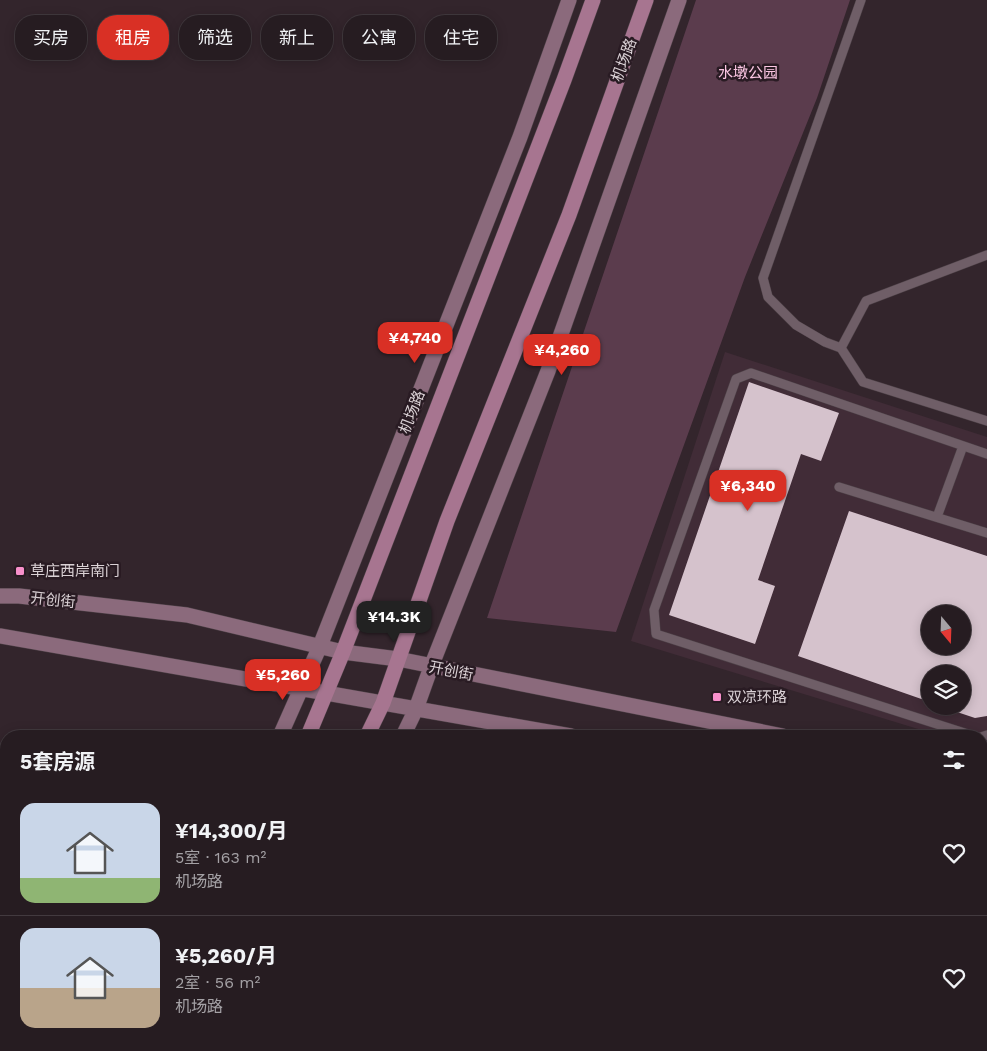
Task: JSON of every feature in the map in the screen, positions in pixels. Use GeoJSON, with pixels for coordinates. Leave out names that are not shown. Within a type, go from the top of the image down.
{"type":"FeatureCollection","features":[{"type":"Feature","properties":{"kind":"main road","name":"机场路"},"geometry":{"type":"LineString","coordinates":[[283,730],[320,646],[520,137],[569,0]]}},
{"type":"Feature","properties":{"kind":"main road","name":"机场路"},"geometry":{"type":"LineString","coordinates":[[311,730],[343,652],[561,89],[593,0]]}},
{"type":"Feature","properties":{"kind":"main road","name":"机场路"},"geometry":{"type":"LineString","coordinates":[[370,730],[383,703],[447,521],[569,215],[646,0]]}},
{"type":"Feature","properties":{"kind":"main road"},"geometry":{"type":"LineString","coordinates":[[406,730],[416,709],[548,371],[679,0]]}},
{"type":"Feature","properties":{"kind":"main road","name":"开创街"},"geometry":{"type":"LineString","coordinates":[[0,596],[19,596],[187,615],[343,652],[398,659],[752,730]]}},
{"type":"Feature","properties":{"kind":"main road"},"geometry":{"type":"LineString","coordinates":[[0,636],[536,730]]}},
{"type":"Feature","properties":{"kind":"lane"},"geometry":{"type":"LineString","coordinates":[[861,0],[763,278],[768,297],[796,325],[825,342],[841,348],[863,382],[987,421]]}},
{"type":"Feature","properties":{"kind":"lane"},"geometry":{"type":"LineString","coordinates":[[841,348],[866,300],[987,255]]}},
{"type":"Feature","properties":{"kind":"lane"},"geometry":{"type":"LineString","coordinates":[[955,730],[656,634],[654,610],[736,379],[751,373],[987,454]]}},
{"type":"Feature","properties":{"kind":"lane"},"geometry":{"type":"LineString","coordinates":[[937,517],[963,446]]}},
{"type":"Feature","properties":{"kind":"lane"},"geometry":{"type":"LineString","coordinates":[[839,487],[987,533]]}},
{"type":"Feature","properties":{"kind":"shaded area"},"geometry":{"type":"Polygon","coordinates":[[[725,352],[987,437],[987,730],[921,730],[631,641],[725,352]]]}},
{"type":"Feature","properties":{"kind":"green space","name":"水墩公园"},"geometry":{"type":"Polygon","coordinates":[[[696,0],[850,0],[817,98],[745,277],[616,632],[487,618],[696,0]]]}},
{"type":"Feature","properties":{"kind":"building"},"geometry":{"type":"Polygon","coordinates":[[[749,382],[839,413],[821,461],[801,454],[758,580],[775,586],[755,644],[669,615],[749,382]]]}},
{"type":"Feature","properties":{"kind":"building"},"geometry":{"type":"Polygon","coordinates":[[[849,511],[987,556],[987,716],[975,718],[966,715],[971,715],[971,665],[921,665],[921,699],[798,656],[849,511]]]}},
{"type":"Feature","properties":{"kind":"place","name":"草庄西岸南门"},"geometry":{"type":"Point","coordinates":[20,571]}},
{"type":"Feature","properties":{"kind":"place","name":"双凉环路"},"geometry":{"type":"Point","coordinates":[717,697]}}]}
